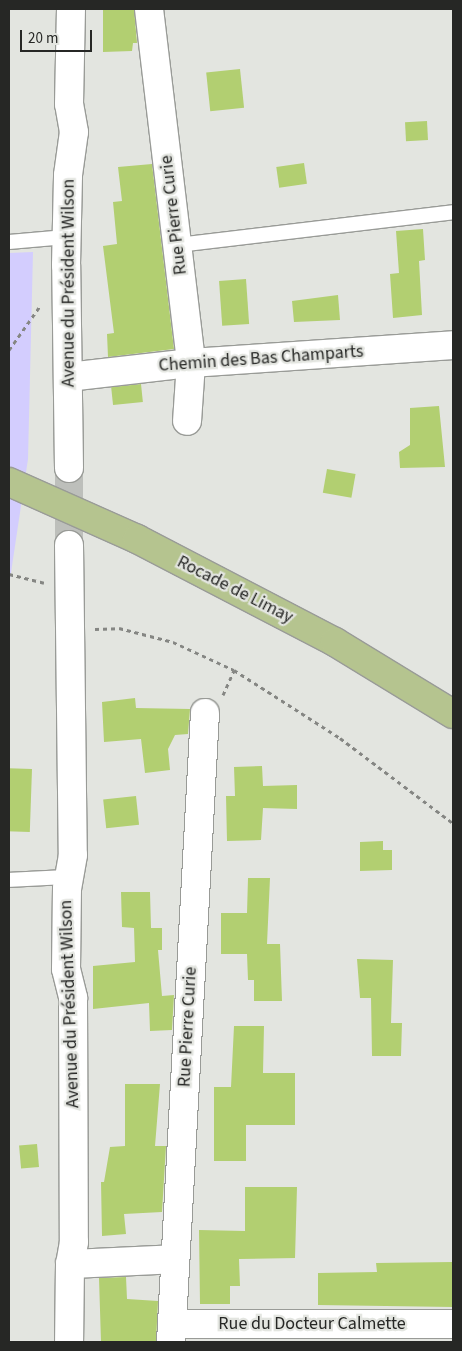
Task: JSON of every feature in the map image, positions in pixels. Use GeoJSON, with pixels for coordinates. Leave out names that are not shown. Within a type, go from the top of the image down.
{"type":"FeatureCollection","features":[{"type":"Feature","properties":{"kind":"main road","name":"Rocade de Limay"},"geometry":{"type":"LineString","coordinates":[[9,482],[137,539],[335,642],[453,714]]}},
{"type":"Feature","properties":{"kind":"street","name":"Avenue du Président Wilson"},"geometry":{"type":"LineString","coordinates":[[69,468],[66,237],[74,132],[69,104],[71,9]]}},
{"type":"Feature","properties":{"kind":"street","name":"Rue Pierre Curie"},"geometry":{"type":"LineString","coordinates":[[148,9],[191,363],[187,421]]}},
{"type":"Feature","properties":{"kind":"street","name":"Chemin des Bas Champarts"},"geometry":{"type":"LineString","coordinates":[[68,376],[191,363],[453,345]]}},
{"type":"Feature","properties":{"kind":"street","name":"Avenue du Président Wilson"},"geometry":{"type":"LineString","coordinates":[[68,545],[73,855],[69,877],[66,969],[73,998],[74,1242],[70,1264],[69,1342]]}},
{"type":"Feature","properties":{"kind":"street","name":"Rue Pierre Curie"},"geometry":{"type":"LineString","coordinates":[[171,1333],[205,713]]}},
{"type":"Feature","properties":{"kind":"street"},"geometry":{"type":"LineString","coordinates":[[70,1264],[175,1260]]}},
{"type":"Feature","properties":{"kind":"street","name":"Rue du Docteur Calmette"},"geometry":{"type":"LineString","coordinates":[[171,1333],[453,1324]]}},
{"type":"Feature","properties":{"kind":"lane"},"geometry":{"type":"LineString","coordinates":[[178,244],[453,212]]}},
{"type":"Feature","properties":{"kind":"lane"},"geometry":{"type":"LineString","coordinates":[[9,242],[66,237]]}},
{"type":"Feature","properties":{"kind":"lane"},"geometry":{"type":"LineString","coordinates":[[9,880],[69,877]]}},
{"type":"Feature","properties":{"kind":"path"},"geometry":{"type":"LineString","coordinates":[[69,611],[88,614],[94,629],[118,628],[174,642],[234,670],[340,738],[453,823]]}},
{"type":"Feature","properties":{"kind":"shaded area"},"geometry":{"type":"Polygon","coordinates":[[[33,252],[28,459],[9,586],[9,253],[33,252]]]}},
{"type":"Feature","properties":{"kind":"building"},"geometry":{"type":"Polygon","coordinates":[[[103,9],[134,9],[137,43],[133,43],[132,51],[103,52],[103,9]]]}},
{"type":"Feature","properties":{"kind":"building"},"geometry":{"type":"Polygon","coordinates":[[[240,69],[244,108],[210,111],[206,73],[240,69]]]}},
{"type":"Feature","properties":{"kind":"building"},"geometry":{"type":"Polygon","coordinates":[[[427,121],[428,140],[406,141],[405,122],[427,121]]]}},
{"type":"Feature","properties":{"kind":"building"},"geometry":{"type":"Polygon","coordinates":[[[304,163],[307,184],[279,188],[276,167],[304,163]]]}},
{"type":"Feature","properties":{"kind":"building"},"geometry":{"type":"Polygon","coordinates":[[[152,164],[174,349],[108,357],[107,334],[114,333],[103,246],[117,244],[113,202],[122,201],[118,167],[152,164]]]}},
{"type":"Feature","properties":{"kind":"building"},"geometry":{"type":"Polygon","coordinates":[[[423,229],[425,260],[419,261],[422,315],[393,318],[390,274],[399,273],[396,231],[423,229]]]}},
{"type":"Feature","properties":{"kind":"building"},"geometry":{"type":"Polygon","coordinates":[[[246,279],[249,324],[222,326],[219,281],[246,279]]]}},
{"type":"Feature","properties":{"kind":"building"},"geometry":{"type":"Polygon","coordinates":[[[338,295],[340,320],[294,322],[292,301],[338,295]]]}},
{"type":"Feature","properties":{"kind":"building"},"geometry":{"type":"Polygon","coordinates":[[[141,384],[143,402],[113,405],[111,387],[141,384]]]}},
{"type":"Feature","properties":{"kind":"building"},"geometry":{"type":"Polygon","coordinates":[[[439,406],[445,467],[400,468],[399,452],[410,445],[410,408],[439,406]]]}},
{"type":"Feature","properties":{"kind":"building"},"geometry":{"type":"Polygon","coordinates":[[[327,469],[356,474],[351,498],[323,493],[327,469]]]}},
{"type":"Feature","properties":{"kind":"building"},"geometry":{"type":"Polygon","coordinates":[[[135,698],[136,708],[190,709],[188,734],[175,735],[168,749],[170,770],[145,773],[141,739],[104,742],[102,702],[135,698]]]}},
{"type":"Feature","properties":{"kind":"building"},"geometry":{"type":"Polygon","coordinates":[[[262,766],[263,786],[297,785],[297,809],[263,808],[261,840],[227,841],[226,796],[235,796],[234,767],[262,766]]]}},
{"type":"Feature","properties":{"kind":"building"},"geometry":{"type":"Polygon","coordinates":[[[9,768],[32,769],[30,832],[9,831],[9,768]]]}},
{"type":"Feature","properties":{"kind":"building"},"geometry":{"type":"Polygon","coordinates":[[[136,796],[139,825],[106,828],[103,799],[136,796]]]}},
{"type":"Feature","properties":{"kind":"building"},"geometry":{"type":"Polygon","coordinates":[[[383,841],[383,850],[392,850],[392,870],[360,871],[360,842],[383,841]]]}},
{"type":"Feature","properties":{"kind":"building"},"geometry":{"type":"Polygon","coordinates":[[[248,878],[270,878],[267,944],[280,944],[282,1001],[254,1001],[254,980],[248,980],[247,954],[221,954],[221,913],[247,913],[248,878]]]}},
{"type":"Feature","properties":{"kind":"building"},"geometry":{"type":"Polygon","coordinates":[[[121,892],[150,892],[151,928],[162,928],[162,950],[158,950],[162,996],[174,995],[172,1030],[150,1031],[149,1003],[93,1009],[93,966],[135,962],[134,928],[122,927],[121,892]]]}},
{"type":"Feature","properties":{"kind":"building"},"geometry":{"type":"Polygon","coordinates":[[[357,959],[393,960],[391,1023],[402,1023],[401,1056],[372,1056],[371,998],[360,998],[357,959]]]}},
{"type":"Feature","properties":{"kind":"building"},"geometry":{"type":"Polygon","coordinates":[[[234,1026],[264,1026],[263,1073],[295,1073],[295,1125],[246,1125],[246,1161],[214,1161],[214,1087],[231,1087],[234,1026]]]}},
{"type":"Feature","properties":{"kind":"building"},"geometry":{"type":"Polygon","coordinates":[[[125,1084],[160,1084],[155,1146],[166,1146],[162,1212],[124,1214],[126,1234],[102,1236],[101,1182],[104,1182],[110,1147],[125,1146],[125,1084]]]}},
{"type":"Feature","properties":{"kind":"building"},"geometry":{"type":"Polygon","coordinates":[[[37,1144],[39,1167],[21,1168],[19,1146],[37,1144]]]}},
{"type":"Feature","properties":{"kind":"building"},"geometry":{"type":"Polygon","coordinates":[[[245,1187],[297,1187],[295,1258],[239,1259],[240,1286],[230,1286],[230,1304],[200,1304],[199,1230],[245,1231],[245,1187]]]}},
{"type":"Feature","properties":{"kind":"building"},"geometry":{"type":"Polygon","coordinates":[[[453,1262],[453,1307],[318,1305],[318,1273],[377,1272],[376,1263],[453,1262]]]}},
{"type":"Feature","properties":{"kind":"building"},"geometry":{"type":"Polygon","coordinates":[[[126,1277],[127,1299],[158,1301],[156,1342],[101,1342],[99,1278],[126,1277]]]}},
{"type":"Feature","properties":{"kind":"tunnel"},"geometry":{"type":"LineString","coordinates":[[69,468],[69,545]]}}]}
